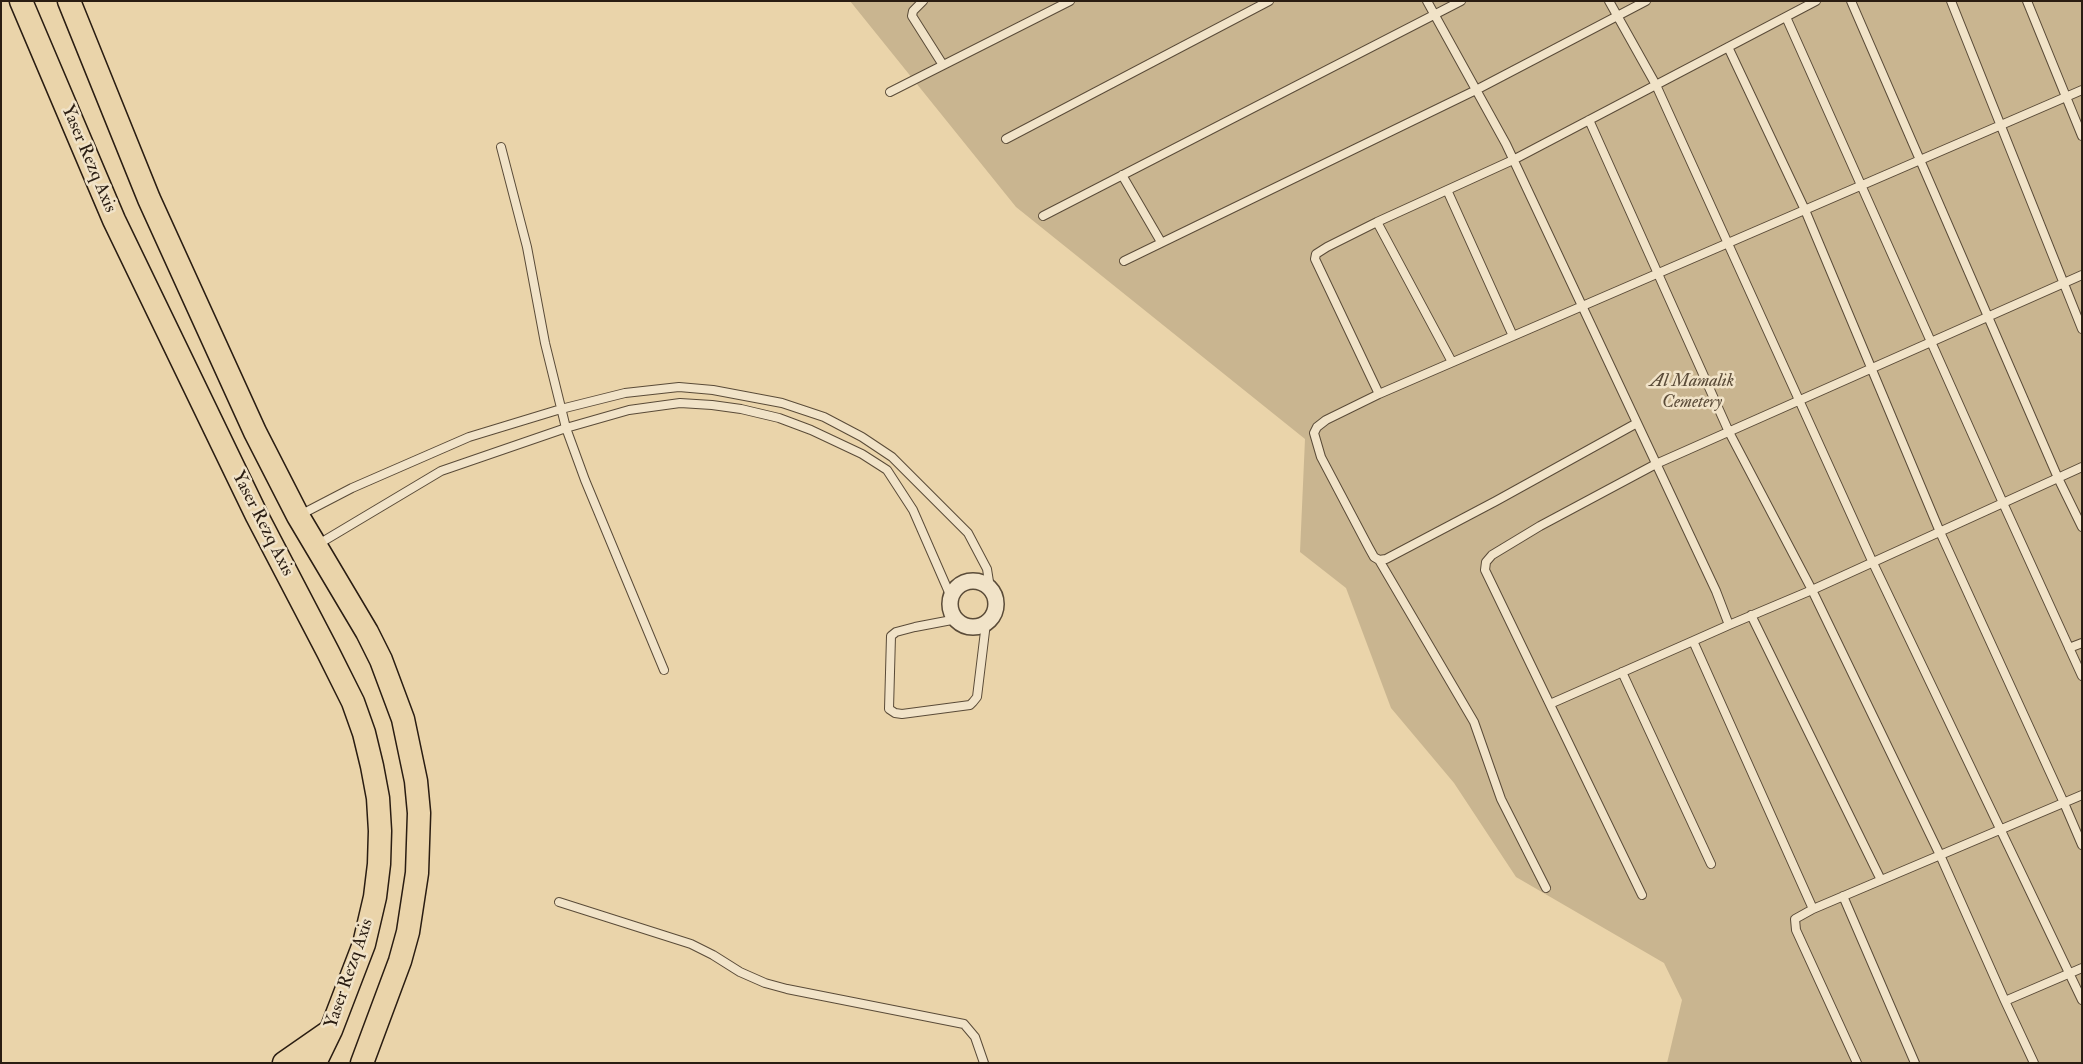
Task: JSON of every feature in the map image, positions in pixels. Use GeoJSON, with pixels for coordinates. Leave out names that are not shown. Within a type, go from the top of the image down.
{"type":"FeatureCollection","features":[{"type":"Feature","properties":{"kind":"main road","name":"Yaser Rezq Axis"},"geometry":{"type":"LineString","coordinates":[[22,1],[114,220],[261,524],[353,702],[364,734],[378,798],[380,831],[375,897],[364,944],[331,1030],[315,1063]]}},
{"type":"Feature","properties":{"kind":"main road","name":"Yaser Rezq Axis"},"geometry":{"type":"LineString","coordinates":[[70,1],[149,199],[177,262],[260,440],[298,516],[367,632],[381,660],[403,719],[416,781],[419,843],[417,873],[411,918],[391,990],[362,1063]]}},
{"type":"Feature","properties":{"kind":"main road"},"geometry":{"type":"LineString","coordinates":[[284,1063],[331,1030]]}},
{"type":"Feature","properties":{"kind":"street"},"geometry":{"type":"LineString","coordinates":[[968,581],[984,583],[990,588],[996,603],[996,611],[992,618],[986,623],[970,627],[956,619],[952,612],[951,597],[955,590],[968,581]]}},
{"type":"Feature","properties":{"kind":"lane"},"geometry":{"type":"LineString","coordinates":[[923,1],[913,11],[912,16],[943,65]]}},
{"type":"Feature","properties":{"kind":"lane"},"geometry":{"type":"LineString","coordinates":[[890,92],[1070,1]]}},
{"type":"Feature","properties":{"kind":"lane"},"geometry":{"type":"LineString","coordinates":[[1006,139],[1269,1]]}},
{"type":"Feature","properties":{"kind":"lane"},"geometry":{"type":"LineString","coordinates":[[1427,1],[1513,160],[1712,583],[1729,625]]}},
{"type":"Feature","properties":{"kind":"lane"},"geometry":{"type":"LineString","coordinates":[[1043,216],[1461,1]]}},
{"type":"Feature","properties":{"kind":"lane"},"geometry":{"type":"LineString","coordinates":[[1609,1],[1656,85],[1873,563],[2082,1000]]}},
{"type":"Feature","properties":{"kind":"lane"},"geometry":{"type":"LineString","coordinates":[[1124,261],[1476,90],[1646,1]]}},
{"type":"Feature","properties":{"kind":"lane"},"geometry":{"type":"LineString","coordinates":[[1379,394],[1317,265],[1316,254],[1377,222],[1513,160],[1816,1]]}},
{"type":"Feature","properties":{"kind":"lane"},"geometry":{"type":"LineString","coordinates":[[1851,1],[2058,478],[2082,527]]}},
{"type":"Feature","properties":{"kind":"lane"},"geometry":{"type":"LineString","coordinates":[[1951,1],[2082,329]]}},
{"type":"Feature","properties":{"kind":"lane"},"geometry":{"type":"LineString","coordinates":[[2027,1],[2082,136]]}},
{"type":"Feature","properties":{"kind":"lane"},"geometry":{"type":"LineString","coordinates":[[1786,17],[2082,676]]}},
{"type":"Feature","properties":{"kind":"lane"},"geometry":{"type":"LineString","coordinates":[[1728,47],[1805,210],[1940,532],[2082,845]]}},
{"type":"Feature","properties":{"kind":"lane"},"geometry":{"type":"LineString","coordinates":[[1546,888],[1501,799],[1474,722],[1379,560],[1374,557],[1369,548],[1315,440],[1314,434],[1317,427],[1326,420],[1379,394],[2082,90]]}},
{"type":"Feature","properties":{"kind":"lane"},"geometry":{"type":"LineString","coordinates":[[1589,120],[1729,432],[1812,590],[1940,855],[2034,1063]]}},
{"type":"Feature","properties":{"kind":"lane"},"geometry":{"type":"LineString","coordinates":[[501,147],[527,247],[545,343],[566,428],[664,670]]}},
{"type":"Feature","properties":{"kind":"lane"},"geometry":{"type":"LineString","coordinates":[[1122,175],[1162,242]]}},
{"type":"Feature","properties":{"kind":"lane"},"geometry":{"type":"LineString","coordinates":[[1447,190],[1513,336]]}},
{"type":"Feature","properties":{"kind":"lane"},"geometry":{"type":"LineString","coordinates":[[1377,222],[1452,362]]}},
{"type":"Feature","properties":{"kind":"lane"},"geometry":{"type":"LineString","coordinates":[[1642,895],[1485,570],[1486,562],[1492,555],[1540,526],[1656,464],[2082,275]]}},
{"type":"Feature","properties":{"kind":"lane"},"geometry":{"type":"LineString","coordinates":[[298,516],[352,488],[469,436],[561,409],[625,393],[679,387],[743,394],[782,403],[824,418],[862,437],[892,457],[968,534],[987,570],[990,588]]}},
{"type":"Feature","properties":{"kind":"lane"},"geometry":{"type":"LineString","coordinates":[[315,546],[441,471],[566,428],[629,410],[680,403],[741,409],[779,418],[812,430],[862,454],[886,470],[913,510],[951,597]]}},
{"type":"Feature","properties":{"kind":"lane"},"geometry":{"type":"LineString","coordinates":[[1379,560],[1386,559],[1496,501],[1637,423]]}},
{"type":"Feature","properties":{"kind":"lane"},"geometry":{"type":"LineString","coordinates":[[1550,704],[1873,563],[2082,467]]}},
{"type":"Feature","properties":{"kind":"lane"},"geometry":{"type":"LineString","coordinates":[[1751,615],[1881,880]]}},
{"type":"Feature","properties":{"kind":"lane"},"geometry":{"type":"LineString","coordinates":[[956,619],[915,627],[896,632],[891,636],[889,709],[902,714],[970,705],[976,697],[986,623]]}},
{"type":"Feature","properties":{"kind":"lane"},"geometry":{"type":"LineString","coordinates":[[1693,642],[1813,909]]}},
{"type":"Feature","properties":{"kind":"lane"},"geometry":{"type":"LineString","coordinates":[[2069,648],[2082,643]]}},
{"type":"Feature","properties":{"kind":"lane"},"geometry":{"type":"LineString","coordinates":[[1622,672],[1711,864]]}},
{"type":"Feature","properties":{"kind":"lane"},"geometry":{"type":"LineString","coordinates":[[1857,1063],[1796,930],[1795,919],[1813,909],[2082,796]]}},
{"type":"Feature","properties":{"kind":"lane"},"geometry":{"type":"LineString","coordinates":[[1844,896],[1915,1063]]}},
{"type":"Feature","properties":{"kind":"lane"},"geometry":{"type":"LineString","coordinates":[[559,902],[691,944],[740,972],[765,983],[964,1024],[975,1038],[984,1063]]}},
{"type":"Feature","properties":{"kind":"lane"},"geometry":{"type":"LineString","coordinates":[[2005,1001],[2082,968]]}},
{"type":"Feature","properties":{"kind":"green space","name":"Al Mamalik Cemetery"},"geometry":{"type":"Polygon","coordinates":[[[850,1],[2082,1],[2082,1063],[1667,1063],[1682,1000],[1664,963],[1516,877],[1454,783],[1391,708],[1346,588],[1300,552],[1305,439],[1016,207],[850,1]]]}}]}
